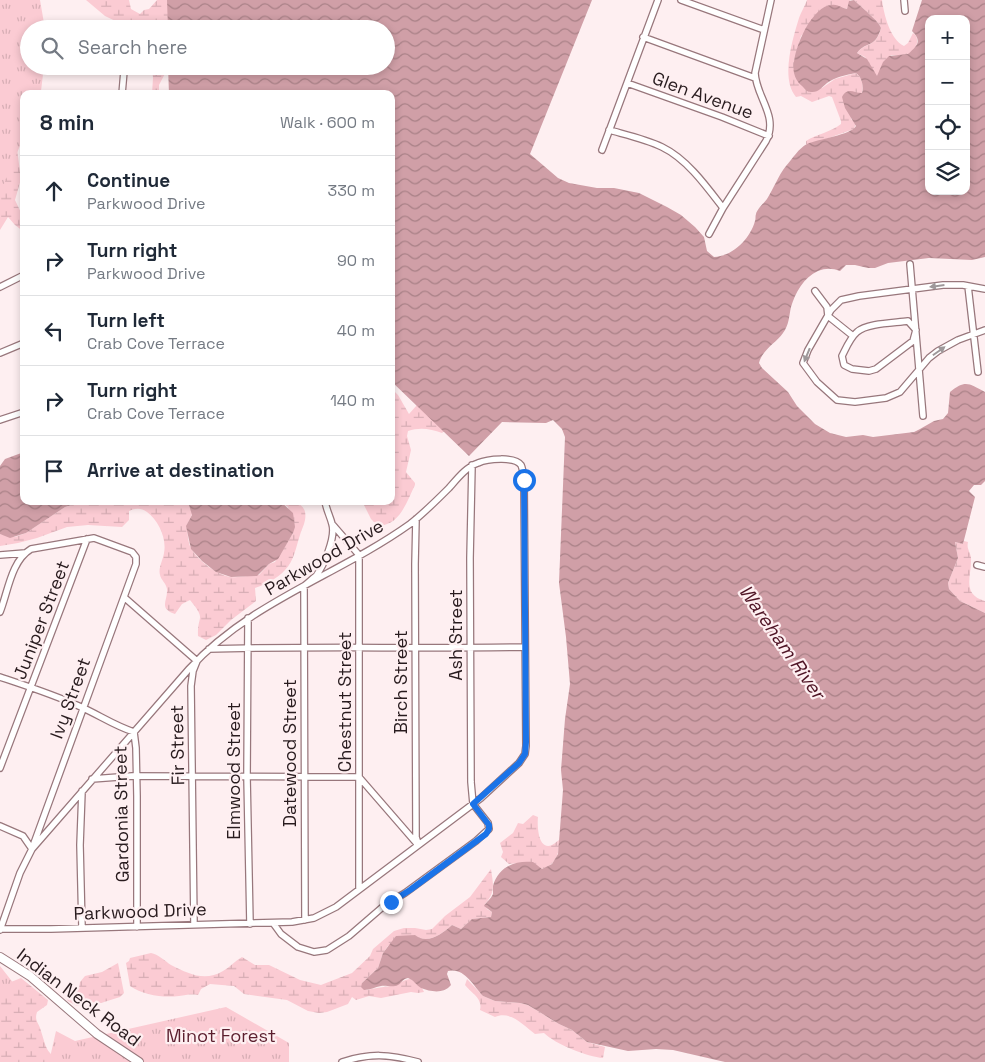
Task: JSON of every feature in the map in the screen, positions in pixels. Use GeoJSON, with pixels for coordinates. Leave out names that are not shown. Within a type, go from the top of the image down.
{"type":"FeatureCollection","features":[{"type":"Feature","properties":{"kind":"street"},"geometry":{"type":"LineString","coordinates":[[602,150],[658,0]]}},
{"type":"Feature","properties":{"kind":"street"},"geometry":{"type":"LineString","coordinates":[[681,0],[764,30]]}},
{"type":"Feature","properties":{"kind":"street"},"geometry":{"type":"LineString","coordinates":[[709,234],[723,208],[769,136],[771,129],[770,117],[755,78],[771,0]]}},
{"type":"Feature","properties":{"kind":"street"},"geometry":{"type":"LineString","coordinates":[[904,0],[905,11]]}},
{"type":"Feature","properties":{"kind":"street"},"geometry":{"type":"LineString","coordinates":[[643,38],[755,78]]}},
{"type":"Feature","properties":{"kind":"street"},"geometry":{"type":"LineString","coordinates":[[122,90],[124,75]]}},
{"type":"Feature","properties":{"kind":"street","name":"Glen Avenue"},"geometry":{"type":"LineString","coordinates":[[627,83],[769,136]]}},
{"type":"Feature","properties":{"kind":"street"},"geometry":{"type":"LineString","coordinates":[[609,130],[650,142],[668,150],[699,179],[723,208]]}},
{"type":"Feature","properties":{"kind":"street"},"geometry":{"type":"LineString","coordinates":[[910,264],[923,416]]}},
{"type":"Feature","properties":{"kind":"street"},"geometry":{"type":"LineString","coordinates":[[0,287],[20,277]]}},
{"type":"Feature","properties":{"kind":"street"},"geometry":{"type":"LineString","coordinates":[[985,289],[943,285],[844,299],[836,304],[828,316],[808,350],[804,363],[817,382],[836,398],[860,402],[891,397],[902,390],[938,351],[951,343],[985,330]]}},
{"type":"Feature","properties":{"kind":"street"},"geometry":{"type":"LineString","coordinates":[[968,286],[978,372]]}},
{"type":"Feature","properties":{"kind":"street"},"geometry":{"type":"LineString","coordinates":[[815,291],[827,308],[828,316],[853,336]]}},
{"type":"Feature","properties":{"kind":"street"},"geometry":{"type":"LineString","coordinates":[[908,320],[916,330],[913,341],[882,365],[869,371],[850,369],[843,364],[842,356],[853,336],[863,328],[908,320]]}},
{"type":"Feature","properties":{"kind":"street"},"geometry":{"type":"LineString","coordinates":[[0,353],[20,345]]}},
{"type":"Feature","properties":{"kind":"street"},"geometry":{"type":"LineString","coordinates":[[0,420],[20,413]]}},
{"type":"Feature","properties":{"kind":"street","name":"Parkwood Drive"},"geometry":{"type":"LineString","coordinates":[[505,459],[517,462],[522,468],[524,480],[525,754],[508,775],[473,804],[329,911],[305,920],[250,924],[0,929],[20,872],[32,848],[208,649],[248,618],[359,555],[416,519],[472,465],[484,461],[505,459]]}},
{"type":"Feature","properties":{"kind":"street","name":"Ash Street"},"geometry":{"type":"LineString","coordinates":[[472,465],[470,782],[473,804]]}},
{"type":"Feature","properties":{"kind":"street"},"geometry":{"type":"LineString","coordinates":[[326,505],[333,525],[359,555]]}},
{"type":"Feature","properties":{"kind":"street","name":"Birch Street"},"geometry":{"type":"LineString","coordinates":[[416,519],[416,837],[418,845]]}},
{"type":"Feature","properties":{"kind":"street"},"geometry":{"type":"LineString","coordinates":[[304,586],[315,576],[324,562],[333,525]]}},
{"type":"Feature","properties":{"kind":"street"},"geometry":{"type":"LineString","coordinates":[[0,612],[15,569],[25,553],[35,547],[88,539]]}},
{"type":"Feature","properties":{"kind":"street","name":"Ivy Street"},"geometry":{"type":"LineString","coordinates":[[32,848],[136,564],[136,558],[132,552],[98,539],[88,539]]}},
{"type":"Feature","properties":{"kind":"street","name":"Juniper Street"},"geometry":{"type":"LineString","coordinates":[[0,768],[88,539]]}},
{"type":"Feature","properties":{"kind":"street"},"geometry":{"type":"LineString","coordinates":[[0,554],[25,553]]}},
{"type":"Feature","properties":{"kind":"street","name":"Chestnut Street"},"geometry":{"type":"LineString","coordinates":[[359,555],[359,889]]}},
{"type":"Feature","properties":{"kind":"street"},"geometry":{"type":"LineString","coordinates":[[977,565],[985,567]]}},
{"type":"Feature","properties":{"kind":"street","name":"Datewood Street"},"geometry":{"type":"LineString","coordinates":[[304,586],[305,920]]}},
{"type":"Feature","properties":{"kind":"street"},"geometry":{"type":"LineString","coordinates":[[125,598],[197,661]]}},
{"type":"Feature","properties":{"kind":"street","name":"Elmwood Street"},"geometry":{"type":"LineString","coordinates":[[248,618],[247,776],[250,924]]}},
{"type":"Feature","properties":{"kind":"street"},"geometry":{"type":"LineString","coordinates":[[208,649],[525,647]]}},
{"type":"Feature","properties":{"kind":"street","name":"Fir Street"},"geometry":{"type":"LineString","coordinates":[[194,925],[190,686],[197,661]]}},
{"type":"Feature","properties":{"kind":"street"},"geometry":{"type":"LineString","coordinates":[[0,677],[83,708],[134,732]]}},
{"type":"Feature","properties":{"kind":"street","name":"Gardonia Street"},"geometry":{"type":"LineString","coordinates":[[134,732],[137,776],[136,927]]}},
{"type":"Feature","properties":{"kind":"street"},"geometry":{"type":"LineString","coordinates":[[92,779],[137,776],[359,777],[418,845]]}},
{"type":"Feature","properties":{"kind":"street"},"geometry":{"type":"LineString","coordinates":[[82,791],[80,846],[82,928]]}},
{"type":"Feature","properties":{"kind":"street"},"geometry":{"type":"LineString","coordinates":[[273,923],[281,934],[301,949],[317,953],[333,947],[349,936],[384,905],[410,890],[486,834],[489,825],[473,804]]}},
{"type":"Feature","properties":{"kind":"street"},"geometry":{"type":"LineString","coordinates":[[0,826],[23,836],[32,848]]}},
{"type":"Feature","properties":{"kind":"street","name":"Indian Neck Road"},"geometry":{"type":"LineString","coordinates":[[0,956],[34,978],[92,1030],[139,1062]]}},
{"type":"Feature","properties":{"kind":"street"},"geometry":{"type":"LineString","coordinates":[[342,1062],[358,1057],[380,1055],[418,1062]]}},
{"type":"Feature","properties":{"kind":"green space"},"geometry":{"type":"Polygon","coordinates":[[[0,0],[28,18],[28,20],[20,20],[20,75],[23,75],[22,90],[20,90],[17,149],[20,182],[15,200],[20,211],[20,229],[8,217],[0,230],[0,0]]]}},
{"type":"Feature","properties":{"kind":"green space"},"geometry":{"type":"Polygon","coordinates":[[[0,0],[40,0],[43,20],[20,20],[20,75],[43,75],[41,90],[20,90],[20,146],[0,194],[0,0]]]}},
{"type":"Feature","properties":{"kind":"green space"},"geometry":{"type":"Polygon","coordinates":[[[86,0],[129,0],[131,9],[140,14],[144,10],[149,9],[157,0],[205,0],[198,20],[113,20],[105,16],[86,0]]]}},
{"type":"Feature","properties":{"kind":"green space"},"geometry":{"type":"Polygon","coordinates":[[[807,0],[850,0],[847,9],[834,5],[801,36],[794,61],[794,72],[822,88],[835,79],[856,73],[860,78],[863,89],[851,119],[856,123],[854,129],[809,145],[806,144],[806,141],[837,127],[841,124],[841,121],[832,97],[829,96],[812,102],[801,96],[796,97],[791,89],[788,69],[789,58],[799,18],[807,0]]]}},
{"type":"Feature","properties":{"kind":"green space"},"geometry":{"type":"Polygon","coordinates":[[[854,0],[882,0],[884,13],[891,32],[899,43],[904,46],[908,43],[913,33],[917,39],[916,46],[909,54],[891,55],[877,77],[865,57],[857,53],[877,39],[881,28],[854,0]]]}},
{"type":"Feature","properties":{"kind":"green space"},"geometry":{"type":"Polygon","coordinates":[[[153,75],[164,75],[159,85],[159,90],[152,90],[153,75]]]}},
{"type":"Feature","properties":{"kind":"green space"},"geometry":{"type":"Polygon","coordinates":[[[395,392],[409,414],[417,405],[450,426],[442,433],[425,429],[408,431],[407,436],[411,450],[406,472],[415,485],[397,518],[385,525],[377,525],[371,519],[364,505],[395,505],[395,392]]]}},
{"type":"Feature","properties":{"kind":"green space"},"geometry":{"type":"Polygon","coordinates":[[[71,505],[188,505],[192,511],[192,516],[187,527],[189,541],[194,553],[208,567],[231,577],[259,575],[269,564],[275,562],[293,533],[288,507],[285,505],[300,505],[304,510],[305,520],[288,566],[275,579],[255,588],[256,601],[231,620],[216,635],[206,640],[198,636],[200,615],[190,600],[182,604],[175,614],[165,607],[167,589],[160,572],[165,547],[163,536],[151,515],[145,511],[134,509],[129,511],[129,520],[122,527],[88,525],[67,527],[37,538],[0,546],[0,534],[15,537],[26,533],[71,505]]]}},
{"type":"Feature","properties":{"kind":"green space"},"geometry":{"type":"Polygon","coordinates":[[[964,541],[968,542],[971,558],[970,590],[978,598],[985,601],[985,613],[960,601],[949,589],[948,583],[958,558],[955,542],[963,544],[964,541]]]}},
{"type":"Feature","properties":{"kind":"green space"},"geometry":{"type":"Polygon","coordinates":[[[533,815],[538,817],[539,836],[544,844],[547,846],[552,845],[559,840],[559,850],[556,858],[550,865],[542,869],[529,862],[509,864],[501,857],[503,852],[500,843],[513,833],[518,823],[523,824],[533,815]]]}},
{"type":"Feature","properties":{"kind":"green space"},"geometry":{"type":"Polygon","coordinates":[[[491,869],[492,892],[485,904],[487,909],[492,912],[491,917],[472,919],[461,929],[452,925],[444,932],[429,939],[419,938],[414,935],[388,946],[383,953],[378,968],[362,983],[366,990],[394,985],[411,979],[424,992],[411,992],[381,998],[369,996],[356,1000],[352,997],[348,1004],[319,1013],[308,1011],[287,1000],[244,994],[234,986],[210,984],[201,989],[198,995],[166,997],[147,994],[130,986],[126,963],[130,958],[151,953],[159,956],[171,965],[197,976],[216,974],[242,957],[255,965],[269,965],[300,980],[321,985],[352,973],[370,956],[373,949],[394,931],[404,928],[432,929],[445,916],[470,897],[491,869]]]}},
{"type":"Feature","properties":{"kind":"green space"},"geometry":{"type":"Polygon","coordinates":[[[118,963],[124,993],[120,997],[101,1003],[88,1002],[77,1006],[67,1000],[70,997],[71,991],[79,988],[80,982],[85,976],[102,972],[118,963]]]}},
{"type":"Feature","properties":{"kind":"green space"},"geometry":{"type":"Polygon","coordinates":[[[0,966],[18,989],[0,997],[0,966]]]}},
{"type":"Feature","properties":{"kind":"green space"},"geometry":{"type":"Polygon","coordinates":[[[21,978],[48,1000],[47,1005],[37,1012],[36,1020],[48,1051],[55,1057],[67,1062],[0,1062],[0,990],[21,978]]]}},
{"type":"Feature","properties":{"kind":"green space"},"geometry":{"type":"Polygon","coordinates":[[[467,979],[483,996],[495,1001],[528,1005],[572,1030],[587,1042],[605,1047],[603,1058],[572,1049],[544,1033],[535,1034],[521,1023],[506,1015],[495,1017],[480,1010],[480,1002],[465,985],[467,979]]]}},
{"type":"Feature","properties":{"kind":"green space","name":"Minot Forest"},"geometry":{"type":"Polygon","coordinates":[[[226,1007],[289,1043],[289,1062],[49,1062],[56,1031],[75,1041],[226,1007]]]}},
{"type":"Feature","properties":{"kind":"water","name":"Wareham River"},"geometry":{"type":"Polygon","coordinates":[[[167,0],[592,0],[530,154],[558,178],[569,183],[639,193],[667,207],[681,215],[695,227],[704,237],[707,251],[714,257],[734,250],[745,240],[753,228],[758,210],[767,199],[783,170],[801,148],[812,142],[848,132],[856,126],[845,108],[842,97],[849,91],[862,93],[862,82],[856,73],[834,79],[818,91],[813,92],[806,90],[795,77],[795,55],[804,32],[817,13],[824,7],[832,5],[847,9],[849,1],[854,0],[880,25],[879,35],[876,39],[857,53],[867,59],[877,76],[883,62],[889,56],[908,54],[918,43],[912,31],[922,0],[985,0],[985,257],[972,260],[929,258],[888,263],[875,268],[846,265],[840,271],[824,269],[818,271],[808,277],[801,286],[791,307],[785,330],[763,354],[759,363],[788,392],[797,406],[815,424],[830,433],[846,437],[863,435],[873,437],[914,432],[934,421],[943,419],[948,413],[950,392],[960,385],[968,384],[985,392],[985,481],[981,485],[974,485],[969,491],[975,497],[963,544],[955,542],[958,558],[948,583],[949,589],[960,601],[985,613],[985,1062],[725,1062],[673,1050],[628,1051],[587,1042],[572,1030],[528,1005],[495,1001],[483,996],[468,978],[454,970],[448,971],[447,974],[451,985],[441,991],[421,988],[408,978],[394,986],[381,986],[368,990],[364,990],[361,987],[362,983],[378,968],[383,953],[396,936],[415,935],[420,938],[429,939],[444,932],[452,925],[461,929],[472,919],[491,917],[492,912],[484,906],[493,894],[495,879],[503,870],[520,862],[533,862],[542,869],[552,864],[558,854],[563,790],[561,770],[570,684],[559,583],[565,437],[562,429],[553,420],[546,423],[502,422],[469,456],[395,385],[395,90],[169,90],[168,75],[395,75],[395,20],[168,20],[167,0]]]}},
{"type":"Feature","properties":{"kind":"water"},"geometry":{"type":"Polygon","coordinates":[[[20,453],[20,505],[71,505],[26,533],[10,538],[0,534],[0,466],[5,459],[20,453]]]}},
{"type":"Feature","properties":{"kind":"water"},"geometry":{"type":"Polygon","coordinates":[[[189,505],[284,505],[293,513],[295,527],[278,559],[269,564],[257,576],[231,577],[216,572],[191,549],[186,526],[192,515],[189,505]]]}},
{"type":"Feature","properties":{"kind":"route"},"geometry":{"type":"LineString","coordinates":[[391,902],[486,834],[489,825],[473,804],[508,775],[525,754],[524,480]]}}]}
